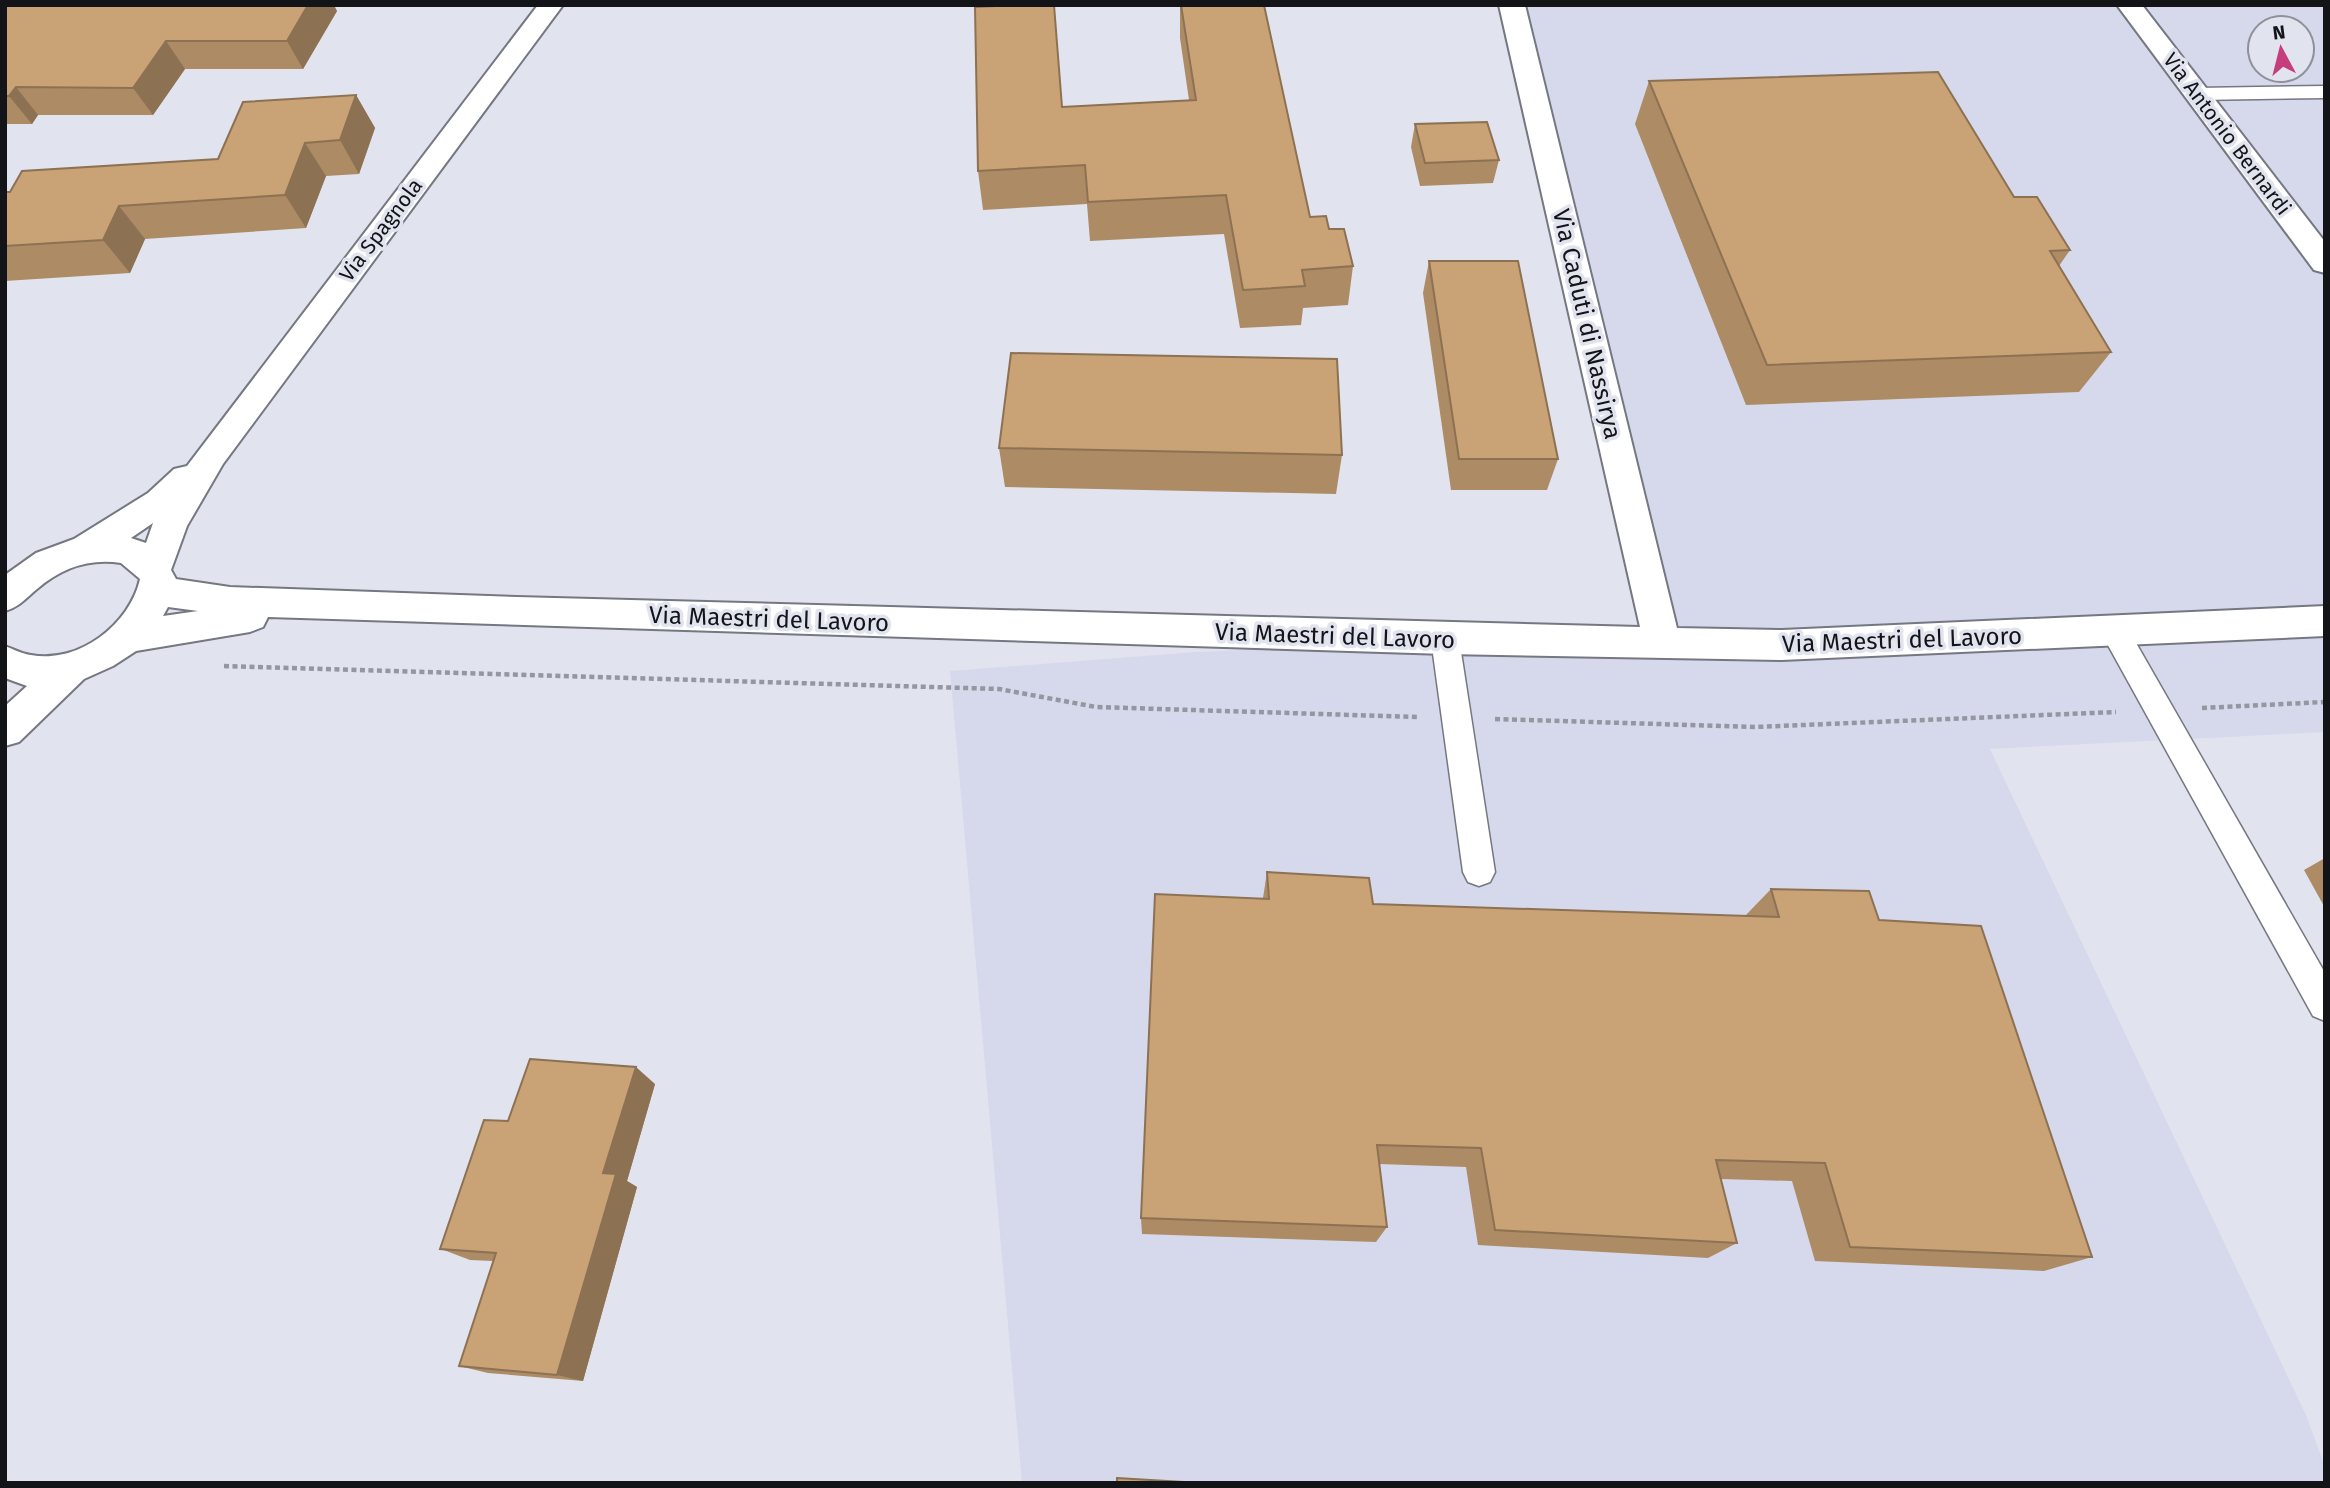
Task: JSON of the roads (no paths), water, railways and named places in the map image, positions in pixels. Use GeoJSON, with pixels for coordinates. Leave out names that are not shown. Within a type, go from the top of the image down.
{"type":"FeatureCollection","features":[{"type":"Feature","properties":{"kind":"street","name":"Via Spagnola"},"geometry":{"type":"LineString","coordinates":[[128,637],[153,606],[156,580],[170,524],[211,455],[551,5]]}},
{"type":"Feature","properties":{"kind":"street","name":"Via Caduti di Nassirya"},"geometry":{"type":"LineString","coordinates":[[1512,5],[1662,643]]}},
{"type":"Feature","properties":{"kind":"street","name":"Via Antonio Bernardi"},"geometry":{"type":"LineString","coordinates":[[2129,5],[2325,263]]}},
{"type":"Feature","properties":{"kind":"street","name":"Via Spagnola"},"geometry":{"type":"LineString","coordinates":[[83,550],[160,502],[211,455]]}},
{"type":"Feature","properties":{"kind":"street"},"geometry":{"type":"LineString","coordinates":[[5,574],[46,564],[83,550],[107,547],[128,550],[144,557],[156,580]]}},
{"type":"Feature","properties":{"kind":"street"},"geometry":{"type":"LineString","coordinates":[[5,597],[23,579],[46,564]]}},
{"type":"Feature","properties":{"kind":"street","name":"Via Maestri del Lavoro"},"geometry":{"type":"LineString","coordinates":[[156,580],[230,601],[1445,639],[1782,645],[2325,621]]}},
{"type":"Feature","properties":{"kind":"street","name":"Via Maestri del Lavoro"},"geometry":{"type":"LineString","coordinates":[[128,637],[197,624],[346,606]]}},
{"type":"Feature","properties":{"kind":"street"},"geometry":{"type":"LineString","coordinates":[[5,661],[26,670],[49,671],[73,666],[102,654],[128,637]]}},
{"type":"Feature","properties":{"kind":"street"},"geometry":{"type":"LineString","coordinates":[[5,730],[73,666]]}},
{"type":"Feature","properties":{"kind":"lane"},"geometry":{"type":"LineString","coordinates":[[2198,94],[2325,92]]}},
{"type":"Feature","properties":{"kind":"lane"},"geometry":{"type":"LineString","coordinates":[[2114,630],[2325,1006]]}},
{"type":"Feature","properties":{"kind":"lane"},"geometry":{"type":"LineString","coordinates":[[1445,639],[1479,872]]}}]}
